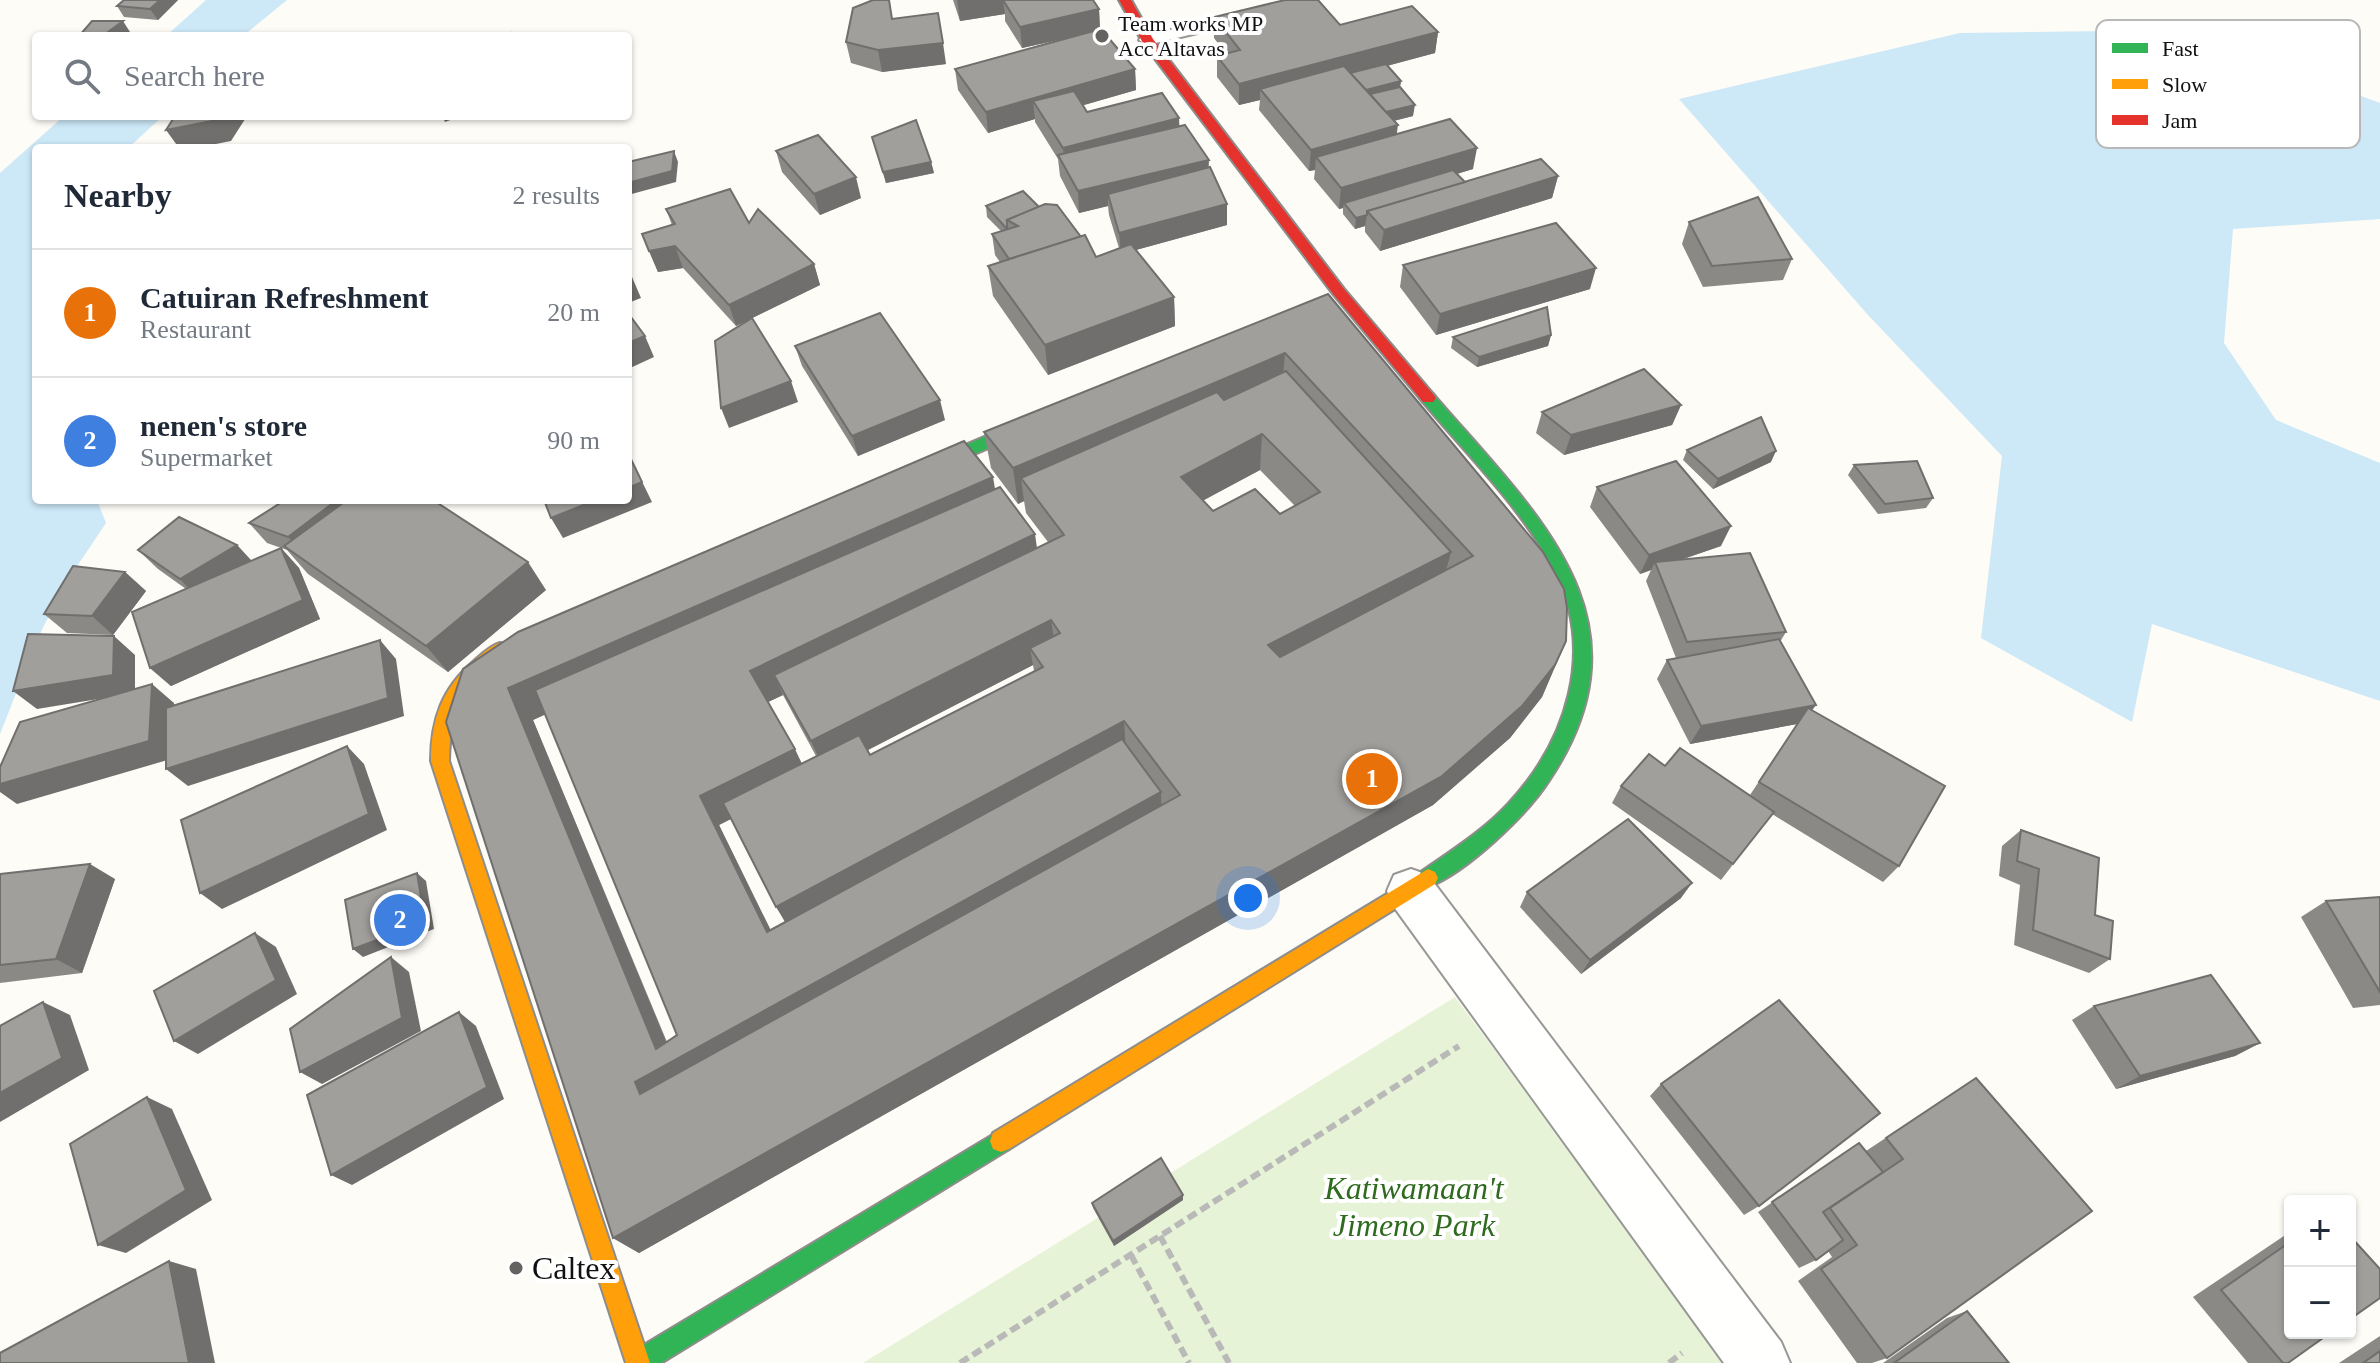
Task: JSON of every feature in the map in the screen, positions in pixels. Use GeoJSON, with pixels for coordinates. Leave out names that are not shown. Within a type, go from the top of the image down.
{"type":"FeatureCollection","features":[{"type":"Feature","properties":{"kind":"main road"},"geometry":{"type":"LineString","coordinates":[[516,644],[476,668],[455,690],[443,711],[437,732],[440,761],[638,1363],[1411,891],[1512,813],[1553,766],[1572,728],[1583,688],[1584,646],[1577,605],[1560,563],[1534,525],[1332,295],[1147,40],[1125,0]]}},
{"type":"Feature","properties":{"kind":"main road"},"geometry":{"type":"LineString","coordinates":[[898,480],[1060,411]]}},
{"type":"Feature","properties":{"kind":"street"},"geometry":{"type":"LineString","coordinates":[[1411,891],[1760,1363]]}},
{"type":"Feature","properties":{"kind":"lane"},"geometry":{"type":"LineString","coordinates":[[1147,40],[1268,12]]}},
{"type":"Feature","properties":{"kind":"path"},"geometry":{"type":"LineString","coordinates":[[960,1363],[1460,1045]]}},
{"type":"Feature","properties":{"kind":"path"},"geometry":{"type":"LineString","coordinates":[[1160,1236],[1229,1363]]}},
{"type":"Feature","properties":{"kind":"path"},"geometry":{"type":"LineString","coordinates":[[1131,1255],[1189,1363]]}},
{"type":"Feature","properties":{"kind":"green space","name":"Katiwamaan't Jimeno Park"},"geometry":{"type":"Polygon","coordinates":[[[1455,997],[1727,1363],[863,1363],[1455,997]]]}},
{"type":"Feature","properties":{"kind":"water"},"geometry":{"type":"Polygon","coordinates":[[[206,0],[287,0],[248,32],[170,32],[206,0]]]}},
{"type":"Feature","properties":{"kind":"water"},"geometry":{"type":"Polygon","coordinates":[[[2096,31],[2096,148],[2360,148],[2360,96],[2380,103],[2380,219],[2233,229],[2224,343],[2276,420],[2380,463],[2380,701],[2152,624],[2132,722],[1981,638],[2002,456],[1868,315],[1679,99],[1960,33],[2096,31]]]}},
{"type":"Feature","properties":{"kind":"water"},"geometry":{"type":"Polygon","coordinates":[[[60,120],[159,120],[132,144],[33,144],[60,120]]]}},
{"type":"Feature","properties":{"kind":"water"},"geometry":{"type":"Polygon","coordinates":[[[32,144],[32,504],[99,504],[106,523],[63,587],[37,640],[0,734],[0,173],[32,144]]]}},
{"type":"Feature","properties":{"kind":"building"},"geometry":{"type":"Polygon","coordinates":[[[124,0],[160,0],[150,9],[117,6],[124,0]]]}},
{"type":"Feature","properties":{"kind":"building"},"geometry":{"type":"Polygon","coordinates":[[[873,0],[889,0],[892,19],[938,13],[943,43],[878,50],[846,42],[853,8],[873,0]]]}},
{"type":"Feature","properties":{"kind":"building"},"geometry":{"type":"Polygon","coordinates":[[[1003,0],[1093,0],[1099,9],[1020,27],[1003,0]]]}},
{"type":"Feature","properties":{"kind":"building"},"geometry":{"type":"Polygon","coordinates":[[[1285,0],[1318,0],[1340,25],[1412,6],[1438,32],[1239,84],[1217,56],[1240,50],[1214,17],[1285,0]]]}},
{"type":"Feature","properties":{"kind":"building"},"geometry":{"type":"Polygon","coordinates":[[[92,21],[123,21],[108,32],[82,32],[92,21]]]}},
{"type":"Feature","properties":{"kind":"building"},"geometry":{"type":"Polygon","coordinates":[[[1101,29],[1135,69],[986,112],[955,69],[1101,29]]]}},
{"type":"Feature","properties":{"kind":"building"},"geometry":{"type":"Polygon","coordinates":[[[1386,64],[1401,81],[1366,90],[1350,73],[1386,64]]]}},
{"type":"Feature","properties":{"kind":"building"},"geometry":{"type":"Polygon","coordinates":[[[1344,66],[1398,125],[1311,150],[1260,89],[1344,66]]]}},
{"type":"Feature","properties":{"kind":"building"},"geometry":{"type":"Polygon","coordinates":[[[1400,87],[1415,105],[1386,112],[1370,94],[1400,87]]]}},
{"type":"Feature","properties":{"kind":"building"},"geometry":{"type":"Polygon","coordinates":[[[1074,91],[1087,112],[1162,93],[1179,118],[1063,148],[1033,101],[1074,91]]]}},
{"type":"Feature","properties":{"kind":"building"},"geometry":{"type":"Polygon","coordinates":[[[1450,119],[1477,148],[1341,188],[1316,157],[1450,119]]]}},
{"type":"Feature","properties":{"kind":"building"},"geometry":{"type":"Polygon","coordinates":[[[172,120],[217,120],[166,130],[172,120]]]}},
{"type":"Feature","properties":{"kind":"building"},"geometry":{"type":"Polygon","coordinates":[[[916,120],[931,162],[883,172],[872,137],[916,120]]]}},
{"type":"Feature","properties":{"kind":"building"},"geometry":{"type":"Polygon","coordinates":[[[1185,125],[1209,160],[1078,191],[1058,155],[1185,125]]]}},
{"type":"Feature","properties":{"kind":"building"},"geometry":{"type":"Polygon","coordinates":[[[818,135],[856,177],[814,194],[776,151],[818,135]]]}},
{"type":"Feature","properties":{"kind":"building"},"geometry":{"type":"Polygon","coordinates":[[[674,151],[672,171],[632,182],[632,161],[674,151]]]}},
{"type":"Feature","properties":{"kind":"building"},"geometry":{"type":"Polygon","coordinates":[[[1541,159],[1558,176],[1384,230],[1367,211],[1541,159]]]}},
{"type":"Feature","properties":{"kind":"building"},"geometry":{"type":"Polygon","coordinates":[[[1210,167],[1227,204],[1119,233],[1108,194],[1210,167]]]}},
{"type":"Feature","properties":{"kind":"building"},"geometry":{"type":"Polygon","coordinates":[[[1453,170],[1465,182],[1367,211],[1367,215],[1356,218],[1344,203],[1453,170]]]}},
{"type":"Feature","properties":{"kind":"building"},"geometry":{"type":"Polygon","coordinates":[[[730,189],[749,223],[758,209],[814,264],[729,305],[675,246],[649,251],[642,234],[675,224],[666,209],[730,189]]]}},
{"type":"Feature","properties":{"kind":"building"},"geometry":{"type":"Polygon","coordinates":[[[1023,191],[1039,207],[1007,220],[1007,229],[986,206],[1023,191]]]}},
{"type":"Feature","properties":{"kind":"building"},"geometry":{"type":"Polygon","coordinates":[[[1758,197],[1792,259],[1712,266],[1689,222],[1758,197]]]}},
{"type":"Feature","properties":{"kind":"building"},"geometry":{"type":"Polygon","coordinates":[[[1045,204],[1057,205],[1081,237],[1009,259],[992,234],[1018,226],[1007,220],[1045,204]]]}},
{"type":"Feature","properties":{"kind":"building"},"geometry":{"type":"Polygon","coordinates":[[[1556,223],[1596,268],[1440,314],[1403,265],[1556,223]]]}},
{"type":"Feature","properties":{"kind":"building"},"geometry":{"type":"Polygon","coordinates":[[[1085,235],[1096,257],[1131,244],[1174,297],[1045,345],[988,266],[1085,235]]]}},
{"type":"Feature","properties":{"kind":"building"},"geometry":{"type":"Polygon","coordinates":[[[1328,294],[1543,552],[1564,589],[1566,641],[1555,665],[1522,706],[1442,776],[613,1238],[446,722],[463,669],[518,632],[964,441],[993,477],[508,688],[656,1049],[677,1035],[535,690],[1000,487],[1035,534],[750,671],[795,749],[700,796],[767,932],[1122,739],[1161,792],[635,1082],[640,1094],[1180,795],[1124,721],[776,907],[723,803],[859,735],[870,755],[1043,667],[1030,648],[1060,633],[1051,620],[811,741],[774,675],[1064,535],[1021,478],[1217,392],[1224,400],[1286,371],[1451,552],[1268,645],[1280,657],[1473,556],[1285,353],[1013,468],[984,432],[1328,294]],[[1262,434],[1181,477],[1213,511],[1255,489],[1280,514],[1320,492],[1262,434]]]}},
{"type":"Feature","properties":{"kind":"building"},"geometry":{"type":"Polygon","coordinates":[[[1547,307],[1551,335],[1479,357],[1453,337],[1547,307]]]}},
{"type":"Feature","properties":{"kind":"building"},"geometry":{"type":"Polygon","coordinates":[[[880,313],[940,400],[852,436],[795,346],[880,313]]]}},
{"type":"Feature","properties":{"kind":"building"},"geometry":{"type":"Polygon","coordinates":[[[632,318],[645,336],[632,341],[632,318]]]}},
{"type":"Feature","properties":{"kind":"building"},"geometry":{"type":"Polygon","coordinates":[[[752,318],[791,381],[721,408],[715,341],[752,318]]]}},
{"type":"Feature","properties":{"kind":"building"},"geometry":{"type":"Polygon","coordinates":[[[1644,369],[1681,405],[1571,435],[1542,412],[1644,369]]]}},
{"type":"Feature","properties":{"kind":"building"},"geometry":{"type":"Polygon","coordinates":[[[1761,417],[1776,451],[1718,479],[1687,450],[1761,417]]]}},
{"type":"Feature","properties":{"kind":"building"},"geometry":{"type":"Polygon","coordinates":[[[632,461],[642,482],[632,486],[632,461]]]}},
{"type":"Feature","properties":{"kind":"building"},"geometry":{"type":"Polygon","coordinates":[[[1676,461],[1731,526],[1649,555],[1597,487],[1676,461]]]}},
{"type":"Feature","properties":{"kind":"building"},"geometry":{"type":"Polygon","coordinates":[[[1917,461],[1933,498],[1885,504],[1854,465],[1917,461]]]}},
{"type":"Feature","properties":{"kind":"building"},"geometry":{"type":"Polygon","coordinates":[[[279,504],[332,504],[288,537],[249,523],[279,504]]]}},
{"type":"Feature","properties":{"kind":"building"},"geometry":{"type":"Polygon","coordinates":[[[342,504],[439,504],[528,562],[426,646],[284,546],[342,504]]]}},
{"type":"Feature","properties":{"kind":"building"},"geometry":{"type":"Polygon","coordinates":[[[546,504],[586,504],[551,518],[546,504]]]}},
{"type":"Feature","properties":{"kind":"building"},"geometry":{"type":"Polygon","coordinates":[[[179,517],[237,545],[180,579],[138,550],[179,517]]]}},
{"type":"Feature","properties":{"kind":"building"},"geometry":{"type":"Polygon","coordinates":[[[281,548],[303,600],[150,668],[132,612],[281,548]]]}},
{"type":"Feature","properties":{"kind":"building"},"geometry":{"type":"Polygon","coordinates":[[[1750,553],[1786,632],[1687,642],[1655,562],[1750,553]]]}},
{"type":"Feature","properties":{"kind":"building"},"geometry":{"type":"Polygon","coordinates":[[[73,566],[125,572],[92,616],[44,614],[73,566]]]}},
{"type":"Feature","properties":{"kind":"building"},"geometry":{"type":"Polygon","coordinates":[[[28,634],[114,636],[113,675],[13,691],[28,634]]]}},
{"type":"Feature","properties":{"kind":"building"},"geometry":{"type":"Polygon","coordinates":[[[1779,639],[1816,705],[1701,726],[1667,660],[1779,639]]]}},
{"type":"Feature","properties":{"kind":"building"},"geometry":{"type":"Polygon","coordinates":[[[380,640],[388,698],[166,769],[166,708],[380,640]]]}},
{"type":"Feature","properties":{"kind":"building"},"geometry":{"type":"Polygon","coordinates":[[[152,684],[149,741],[0,784],[0,767],[20,722],[152,684]]]}},
{"type":"Feature","properties":{"kind":"building"},"geometry":{"type":"Polygon","coordinates":[[[1808,708],[1945,786],[1899,866],[1759,782],[1808,708]]]}},
{"type":"Feature","properties":{"kind":"building"},"geometry":{"type":"Polygon","coordinates":[[[347,746],[369,814],[200,893],[181,820],[347,746]]]}},
{"type":"Feature","properties":{"kind":"building"},"geometry":{"type":"Polygon","coordinates":[[[1680,748],[1774,812],[1733,864],[1621,786],[1649,754],[1665,766],[1680,748]]]}},
{"type":"Feature","properties":{"kind":"building"},"geometry":{"type":"Polygon","coordinates":[[[1628,819],[1692,883],[1590,960],[1527,892],[1628,819]]]}},
{"type":"Feature","properties":{"kind":"building"},"geometry":{"type":"Polygon","coordinates":[[[2021,830],[2099,858],[2095,915],[2113,921],[2110,959],[2033,930],[2039,869],[2017,861],[2021,830]]]}},
{"type":"Feature","properties":{"kind":"building"},"geometry":{"type":"Polygon","coordinates":[[[90,864],[56,959],[0,965],[0,874],[90,864]]]}},
{"type":"Feature","properties":{"kind":"building"},"geometry":{"type":"Polygon","coordinates":[[[417,873],[425,922],[353,949],[345,900],[417,873]]]}},
{"type":"Feature","properties":{"kind":"building"},"geometry":{"type":"Polygon","coordinates":[[[2380,897],[2380,992],[2326,901],[2380,897]]]}},
{"type":"Feature","properties":{"kind":"building"},"geometry":{"type":"Polygon","coordinates":[[[255,933],[276,980],[174,1041],[154,991],[255,933]]]}},
{"type":"Feature","properties":{"kind":"building"},"geometry":{"type":"Polygon","coordinates":[[[391,957],[402,1018],[300,1072],[290,1029],[391,957]]]}},
{"type":"Feature","properties":{"kind":"building"},"geometry":{"type":"Polygon","coordinates":[[[2211,975],[2260,1043],[2140,1076],[2094,1006],[2211,975]]]}},
{"type":"Feature","properties":{"kind":"building"},"geometry":{"type":"Polygon","coordinates":[[[1779,1000],[1880,1113],[1759,1206],[1661,1084],[1779,1000]]]}},
{"type":"Feature","properties":{"kind":"building"},"geometry":{"type":"Polygon","coordinates":[[[43,1002],[62,1058],[0,1093],[0,1026],[43,1002]]]}},
{"type":"Feature","properties":{"kind":"building"},"geometry":{"type":"Polygon","coordinates":[[[459,1012],[487,1087],[331,1175],[307,1095],[459,1012]]]}},
{"type":"Feature","properties":{"kind":"building"},"geometry":{"type":"Polygon","coordinates":[[[1976,1078],[2092,1211],[1887,1358],[1821,1269],[1857,1245],[1830,1208],[1903,1159],[1886,1138],[1976,1078]]]}},
{"type":"Feature","properties":{"kind":"building"},"geometry":{"type":"Polygon","coordinates":[[[147,1097],[186,1190],[98,1245],[70,1144],[147,1097]]]}},
{"type":"Feature","properties":{"kind":"building"},"geometry":{"type":"Polygon","coordinates":[[[1859,1143],[1883,1172],[1823,1212],[1843,1240],[1816,1260],[1772,1202],[1859,1143]]]}},
{"type":"Feature","properties":{"kind":"building"},"geometry":{"type":"Polygon","coordinates":[[[1161,1158],[1183,1195],[1113,1241],[1092,1203],[1161,1158]]]}},
{"type":"Feature","properties":{"kind":"building"},"geometry":{"type":"Polygon","coordinates":[[[2356,1243],[2380,1269],[2380,1298],[2356,1315],[2356,1243]]]}},
{"type":"Feature","properties":{"kind":"building"},"geometry":{"type":"Polygon","coordinates":[[[2284,1246],[2284,1339],[2322,1339],[2288,1363],[2283,1363],[2221,1290],[2284,1246]]]}},
{"type":"Feature","properties":{"kind":"building"},"geometry":{"type":"Polygon","coordinates":[[[169,1261],[189,1363],[0,1363],[0,1353],[169,1261]]]}},
{"type":"Feature","properties":{"kind":"building"},"geometry":{"type":"Polygon","coordinates":[[[1967,1311],[2009,1363],[1894,1363],[1967,1311]]]}},
{"type":"Feature","properties":{"kind":"building"},"geometry":{"type":"Polygon","coordinates":[[[2380,1351],[2380,1363],[2363,1363],[2380,1351]]]}},
{"type":"Feature","properties":{"kind":"traffic: fast"},"geometry":{"type":"LineString","coordinates":[[1428,398],[1517,503],[1563,571],[1576,603],[1583,635],[1583,667],[1578,698],[1568,729],[1536,786],[1494,829],[1428,878]]}},
{"type":"Feature","properties":{"kind":"traffic: fast"},"geometry":{"type":"LineString","coordinates":[[917,472],[1041,419]]}},
{"type":"Feature","properties":{"kind":"traffic: fast"},"geometry":{"type":"LineString","coordinates":[[638,1363],[1001,1141]]}},
{"type":"Feature","properties":{"kind":"traffic: slow"},"geometry":{"type":"LineString","coordinates":[[500,650],[472,673],[453,696],[442,724],[440,761],[638,1363]]}},
{"type":"Feature","properties":{"kind":"traffic: slow"},"geometry":{"type":"LineString","coordinates":[[1001,1141],[1428,878]]}},
{"type":"Feature","properties":{"kind":"traffic: jam"},"geometry":{"type":"LineString","coordinates":[[1125,0],[1147,40],[1339,292],[1428,398]]}},
{"type":"Feature","properties":{"kind":"place","name":"Team works MP Acc Altavas"},"geometry":{"type":"Point","coordinates":[1102,36]}},
{"type":"Feature","properties":{"kind":"place","name":"Catuiran Refreshment"},"geometry":{"type":"Point","coordinates":[1372,779]}},
{"type":"Feature","properties":{"kind":"place","name":"nenen's store"},"geometry":{"type":"Point","coordinates":[400,920]}},
{"type":"Feature","properties":{"kind":"place","name":"Caltex"},"geometry":{"type":"Point","coordinates":[516,1268]}}]}
